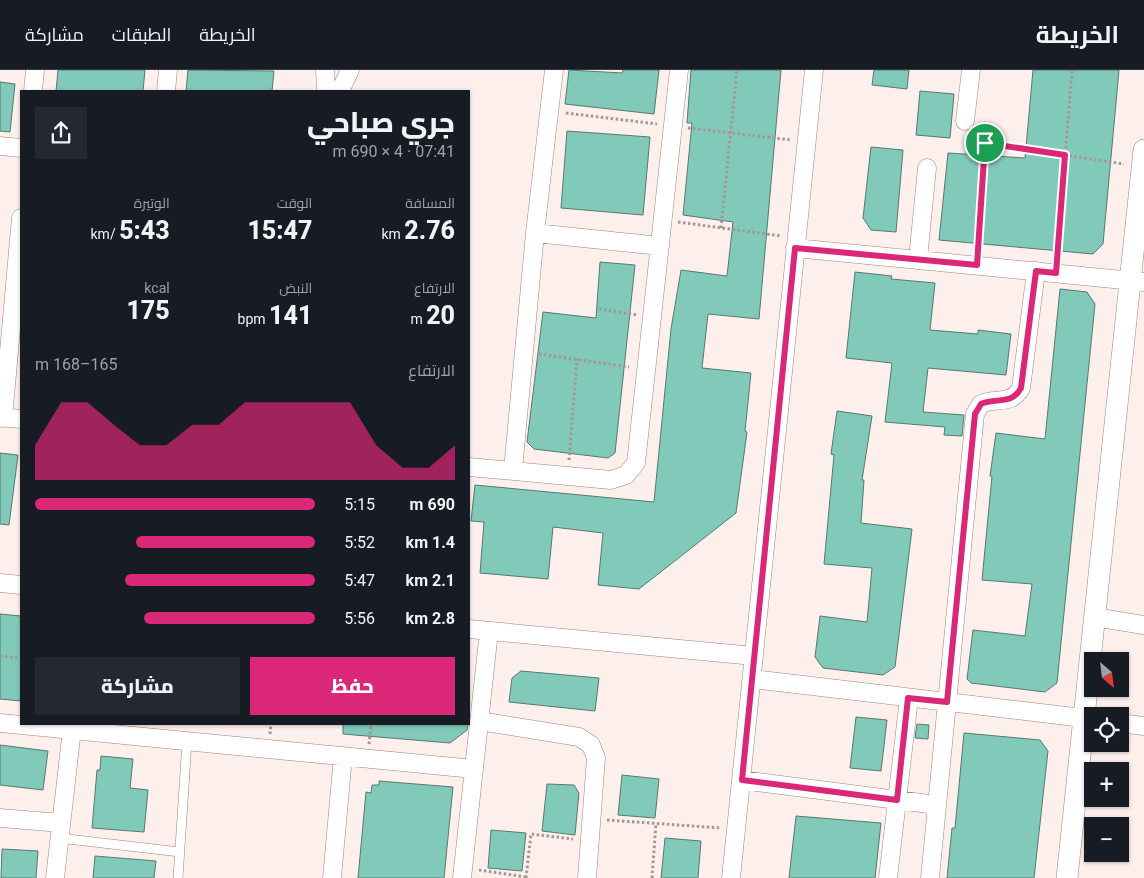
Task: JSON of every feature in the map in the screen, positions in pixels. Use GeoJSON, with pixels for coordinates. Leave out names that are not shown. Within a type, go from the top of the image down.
{"type":"FeatureCollection","features":[{"type":"Feature","properties":{"kind":"street"},"geometry":{"type":"LineString","coordinates":[[33,90],[35,70]]}},
{"type":"Feature","properties":{"kind":"street"},"geometry":{"type":"LineString","coordinates":[[166,90],[168,70]]}},
{"type":"Feature","properties":{"kind":"street"},"geometry":{"type":"LineString","coordinates":[[325,70],[326,90]]}},
{"type":"Feature","properties":{"kind":"street"},"geometry":{"type":"LineString","coordinates":[[340,90],[350,70]]}},
{"type":"Feature","properties":{"kind":"street"},"geometry":{"type":"LineString","coordinates":[[513,470],[535,233],[554,70]]}},
{"type":"Feature","properties":{"kind":"street"},"geometry":{"type":"LineString","coordinates":[[470,467],[611,480],[619,478],[632,469],[638,455],[679,70]]}},
{"type":"Feature","properties":{"kind":"street"},"geometry":{"type":"LineString","coordinates":[[731,878],[814,70]]}},
{"type":"Feature","properties":{"kind":"street"},"geometry":{"type":"LineString","coordinates":[[965,121],[971,70]]}},
{"type":"Feature","properties":{"kind":"street"},"geometry":{"type":"LineString","coordinates":[[0,146],[20,148]]}},
{"type":"Feature","properties":{"kind":"street"},"geometry":{"type":"LineString","coordinates":[[1090,707],[1094,618],[1136,281],[1143,158]]}},
{"type":"Feature","properties":{"kind":"street"},"geometry":{"type":"LineString","coordinates":[[918,259],[927,168]]}},
{"type":"Feature","properties":{"kind":"street"},"geometry":{"type":"LineString","coordinates":[[20,223],[7,291],[1,417],[20,420]]}},
{"type":"Feature","properties":{"kind":"street"},"geometry":{"type":"LineString","coordinates":[[535,233],[660,246]]}},
{"type":"Feature","properties":{"kind":"street"},"geometry":{"type":"LineString","coordinates":[[796,243],[918,259],[1136,281]]}},
{"type":"Feature","properties":{"kind":"street"},"geometry":{"type":"LineString","coordinates":[[930,878],[975,414],[981,404],[1008,401],[1021,388],[1036,271]]}},
{"type":"Feature","properties":{"kind":"street"},"geometry":{"type":"LineString","coordinates":[[0,583],[20,585]]}},
{"type":"Feature","properties":{"kind":"street"},"geometry":{"type":"LineString","coordinates":[[1094,618],[1144,625]]}},
{"type":"Feature","properties":{"kind":"street"},"geometry":{"type":"LineString","coordinates":[[470,629],[754,656]]}},
{"type":"Feature","properties":{"kind":"street"},"geometry":{"type":"LineString","coordinates":[[463,873],[489,631]]}},
{"type":"Feature","properties":{"kind":"street"},"geometry":{"type":"LineString","coordinates":[[752,679],[1084,718]]}},
{"type":"Feature","properties":{"kind":"street"},"geometry":{"type":"LineString","coordinates":[[888,878],[908,698]]}},
{"type":"Feature","properties":{"kind":"street"},"geometry":{"type":"LineString","coordinates":[[479,721],[572,735],[585,740],[594,751],[596,758],[587,878]]}},
{"type":"Feature","properties":{"kind":"street"},"geometry":{"type":"LineString","coordinates":[[0,723],[20,725]]}},
{"type":"Feature","properties":{"kind":"street"},"geometry":{"type":"LineString","coordinates":[[1129,724],[1144,726]]}},
{"type":"Feature","properties":{"kind":"street"},"geometry":{"type":"LineString","coordinates":[[24,725],[474,769]]}},
{"type":"Feature","properties":{"kind":"street"},"geometry":{"type":"LineString","coordinates":[[55,878],[72,729]]}},
{"type":"Feature","properties":{"kind":"street"},"geometry":{"type":"LineString","coordinates":[[1067,878],[1084,752]]}},
{"type":"Feature","properties":{"kind":"street"},"geometry":{"type":"LineString","coordinates":[[332,878],[343,756]]}},
{"type":"Feature","properties":{"kind":"street"},"geometry":{"type":"LineString","coordinates":[[742,780],[937,805]]}},
{"type":"Feature","properties":{"kind":"street"},"geometry":{"type":"LineString","coordinates":[[0,818],[60,831]]}},
{"type":"Feature","properties":{"kind":"lane"},"geometry":{"type":"LineString","coordinates":[[178,878],[187,741]]}},
{"type":"Feature","properties":{"kind":"lane"},"geometry":{"type":"LineString","coordinates":[[60,831],[180,852]]}},
{"type":"Feature","properties":{"kind":"path"},"geometry":{"type":"LineString","coordinates":[[721,228],[737,70]]}},
{"type":"Feature","properties":{"kind":"path"},"geometry":{"type":"LineString","coordinates":[[1056,273],[1072,70]]}},
{"type":"Feature","properties":{"kind":"path"},"geometry":{"type":"LineString","coordinates":[[965,121],[972,135],[985,143],[1065,155],[1143,158]]}},
{"type":"Feature","properties":{"kind":"path"},"geometry":{"type":"LineString","coordinates":[[977,265],[985,143]]}},
{"type":"Feature","properties":{"kind":"path"},"geometry":{"type":"LineString","coordinates":[[663,220],[721,228],[796,243]]}},
{"type":"Feature","properties":{"kind":"path"},"geometry":{"type":"LineString","coordinates":[[598,309],[652,317]]}},
{"type":"Feature","properties":{"kind":"path"},"geometry":{"type":"LineString","coordinates":[[524,351],[647,369]]}},
{"type":"Feature","properties":{"kind":"path"},"geometry":{"type":"LineString","coordinates":[[568,476],[577,359]]}},
{"type":"Feature","properties":{"kind":"path"},"geometry":{"type":"LineString","coordinates":[[0,656],[20,658]]}},
{"type":"Feature","properties":{"kind":"path"},"geometry":{"type":"LineString","coordinates":[[592,819],[737,829]]}},
{"type":"Feature","properties":{"kind":"path"},"geometry":{"type":"LineString","coordinates":[[652,878],[656,823]]}},
{"type":"Feature","properties":{"kind":"path"},"geometry":{"type":"LineString","coordinates":[[463,873],[526,877],[531,834],[590,841]]}},
{"type":"Feature","properties":{"kind":"building"},"geometry":{"type":"Polygon","coordinates":[[[58,70],[145,70],[143,90],[56,90],[58,70]]]}},
{"type":"Feature","properties":{"kind":"building"},"geometry":{"type":"Polygon","coordinates":[[[188,70],[274,71],[272,90],[186,90],[188,70]]]}},
{"type":"Feature","properties":{"kind":"building"},"geometry":{"type":"Polygon","coordinates":[[[569,70],[622,73],[623,70],[659,70],[654,114],[565,104],[569,70]]]}},
{"type":"Feature","properties":{"kind":"building"},"geometry":{"type":"Polygon","coordinates":[[[691,70],[781,70],[759,319],[708,314],[702,368],[751,373],[745,431],[747,432],[736,513],[639,589],[598,585],[603,533],[553,527],[548,579],[480,573],[484,522],[471,521],[475,485],[654,502],[671,329],[681,270],[727,276],[733,222],[683,215],[692,123],[687,123],[691,70]]]}},
{"type":"Feature","properties":{"kind":"building"},"geometry":{"type":"Polygon","coordinates":[[[874,70],[909,70],[907,89],[872,85],[874,70]]]}},
{"type":"Feature","properties":{"kind":"building"},"geometry":{"type":"Polygon","coordinates":[[[1033,70],[1119,70],[1103,244],[1093,254],[939,240],[948,153],[1025,158],[1033,70]]]}},
{"type":"Feature","properties":{"kind":"building"},"geometry":{"type":"Polygon","coordinates":[[[0,82],[15,84],[10,132],[0,131],[0,82]]]}},
{"type":"Feature","properties":{"kind":"building"},"geometry":{"type":"Polygon","coordinates":[[[920,91],[954,94],[950,138],[916,135],[920,91]]]}},
{"type":"Feature","properties":{"kind":"building"},"geometry":{"type":"Polygon","coordinates":[[[567,131],[650,137],[643,215],[561,208],[567,131]]]}},
{"type":"Feature","properties":{"kind":"building"},"geometry":{"type":"Polygon","coordinates":[[[871,147],[903,150],[896,232],[871,230],[863,218],[871,147]]]}},
{"type":"Feature","properties":{"kind":"building"},"geometry":{"type":"Polygon","coordinates":[[[600,262],[635,265],[615,453],[608,458],[534,449],[527,442],[543,312],[596,318],[600,262]]]}},
{"type":"Feature","properties":{"kind":"building"},"geometry":{"type":"Polygon","coordinates":[[[855,272],[892,276],[891,279],[935,283],[930,330],[978,334],[978,330],[1011,334],[1006,375],[928,368],[923,412],[964,415],[962,436],[944,435],[945,427],[885,422],[892,363],[846,358],[855,272]]]}},
{"type":"Feature","properties":{"kind":"building"},"geometry":{"type":"Polygon","coordinates":[[[1060,289],[1087,292],[1095,304],[1057,683],[1045,692],[971,683],[967,679],[973,630],[1025,636],[1032,584],[982,580],[992,476],[990,476],[996,433],[1045,439],[1060,289]]]}},
{"type":"Feature","properties":{"kind":"building"},"geometry":{"type":"Polygon","coordinates":[[[837,411],[872,416],[862,480],[864,480],[861,523],[912,529],[895,667],[883,675],[823,668],[815,657],[820,616],[867,622],[872,568],[824,564],[834,455],[831,454],[837,411]]]}},
{"type":"Feature","properties":{"kind":"building"},"geometry":{"type":"Polygon","coordinates":[[[0,453],[18,455],[9,525],[0,524],[0,453]]]}},
{"type":"Feature","properties":{"kind":"building"},"geometry":{"type":"Polygon","coordinates":[[[0,614],[20,616],[20,701],[0,699],[0,614]]]}},
{"type":"Feature","properties":{"kind":"building"},"geometry":{"type":"Polygon","coordinates":[[[521,671],[599,678],[595,711],[509,702],[512,678],[521,671]]]}},
{"type":"Feature","properties":{"kind":"building"},"geometry":{"type":"Polygon","coordinates":[[[856,717],[887,720],[881,771],[850,768],[856,717]]]}},
{"type":"Feature","properties":{"kind":"building"},"geometry":{"type":"Polygon","coordinates":[[[917,724],[929,725],[928,739],[915,738],[917,724]]]}},
{"type":"Feature","properties":{"kind":"building"},"geometry":{"type":"Polygon","coordinates":[[[343,725],[468,725],[467,730],[450,743],[343,734],[343,725]]]}},
{"type":"Feature","properties":{"kind":"building"},"geometry":{"type":"Polygon","coordinates":[[[964,733],[1040,740],[1048,751],[1034,878],[947,878],[952,828],[955,828],[964,733]]]}},
{"type":"Feature","properties":{"kind":"building"},"geometry":{"type":"Polygon","coordinates":[[[0,745],[48,751],[43,790],[0,785],[0,745]]]}},
{"type":"Feature","properties":{"kind":"building"},"geometry":{"type":"Polygon","coordinates":[[[101,756],[133,759],[130,788],[148,790],[144,832],[92,828],[97,770],[100,770],[101,756]]]}},
{"type":"Feature","properties":{"kind":"building"},"geometry":{"type":"Polygon","coordinates":[[[622,775],[659,779],[655,818],[618,815],[622,775]]]}},
{"type":"Feature","properties":{"kind":"building"},"geometry":{"type":"Polygon","coordinates":[[[379,781],[453,787],[444,878],[358,878],[366,792],[371,793],[372,785],[379,785],[379,781]]]}},
{"type":"Feature","properties":{"kind":"building"},"geometry":{"type":"Polygon","coordinates":[[[547,784],[574,785],[579,793],[575,835],[542,831],[547,784]]]}},
{"type":"Feature","properties":{"kind":"building"},"geometry":{"type":"Polygon","coordinates":[[[796,816],[881,823],[875,878],[789,878],[796,816]]]}},
{"type":"Feature","properties":{"kind":"building"},"geometry":{"type":"Polygon","coordinates":[[[491,830],[526,833],[522,871],[488,868],[491,830]]]}},
{"type":"Feature","properties":{"kind":"building"},"geometry":{"type":"Polygon","coordinates":[[[665,838],[701,841],[698,878],[661,878],[665,838]]]}},
{"type":"Feature","properties":{"kind":"building"},"geometry":{"type":"Polygon","coordinates":[[[2,849],[38,851],[36,878],[1,878],[2,849]]]}},
{"type":"Feature","properties":{"kind":"building"},"geometry":{"type":"Polygon","coordinates":[[[95,856],[156,861],[154,878],[93,878],[95,856]]]}},
{"type":"Feature","properties":{"kind":"route"},"geometry":{"type":"LineString","coordinates":[[985,143],[1065,155],[1056,273],[1036,271],[1021,388],[1018,394],[1008,401],[981,404],[975,414],[947,702],[908,698],[897,800],[742,780],[795,248],[977,265],[985,143]]}}]}
